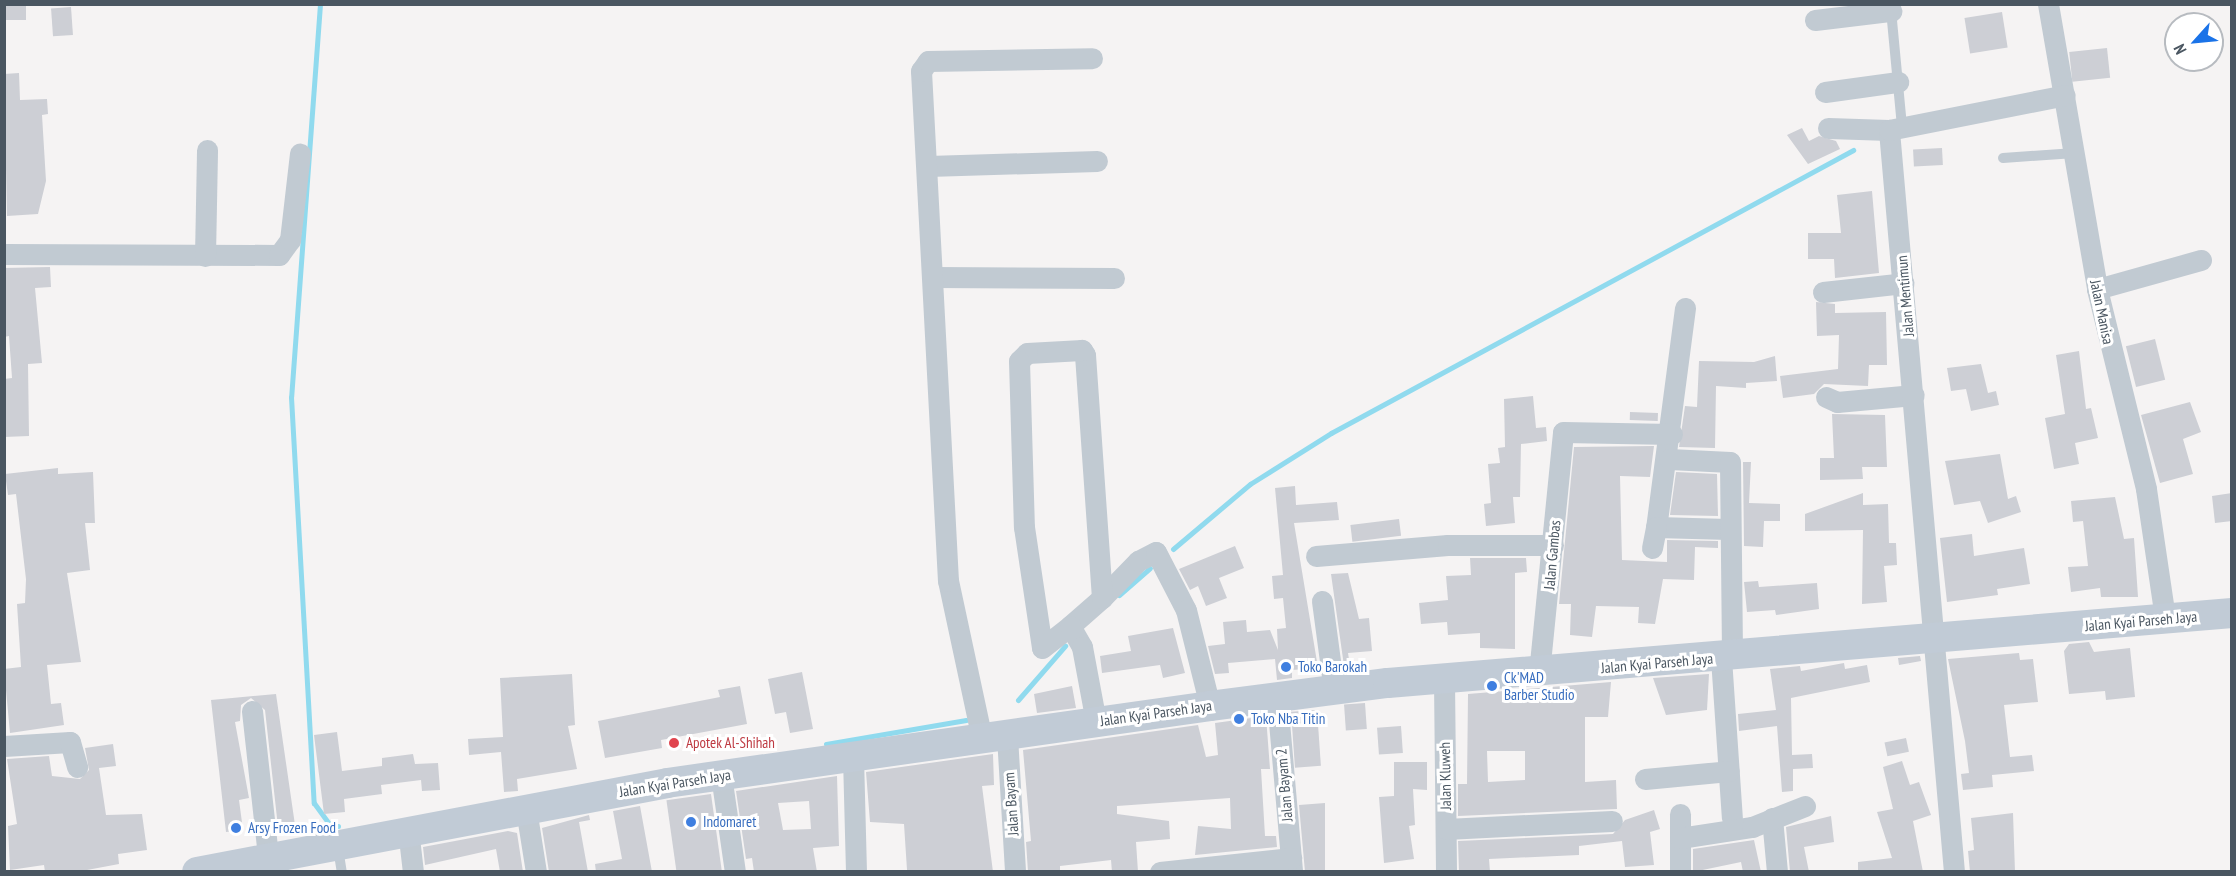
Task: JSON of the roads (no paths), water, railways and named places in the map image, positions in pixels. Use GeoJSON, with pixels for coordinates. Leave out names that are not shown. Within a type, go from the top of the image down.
{"type":"FeatureCollection","features":[{"type":"Feature","properties":{"kind":"main road","name":"Jalan Kyai Parseh Jaya"},"geometry":{"type":"LineString","coordinates":[[197,872],[268,856],[340,857],[408,829],[722,775],[994,738],[1210,705],[1444,680],[1934,641],[2232,613]]}},
{"type":"Feature","properties":{"kind":"street","name":"Jalan Manisa"},"geometry":{"type":"LineString","coordinates":[[2048,4],[2097,289],[2146,489],[2165,618]]}},
{"type":"Feature","properties":{"kind":"street"},"geometry":{"type":"LineString","coordinates":[[1815,20],[1891,8]]}},
{"type":"Feature","properties":{"kind":"street","name":"Jalan Bayam"},"geometry":{"type":"LineString","coordinates":[[1015,872],[994,738],[948,581],[922,64],[1092,58]]}},
{"type":"Feature","properties":{"kind":"street"},"geometry":{"type":"LineString","coordinates":[[1825,92],[1898,82]]}},
{"type":"Feature","properties":{"kind":"street"},"geometry":{"type":"LineString","coordinates":[[1828,128],[1895,128],[2065,95]]}},
{"type":"Feature","properties":{"kind":"street","name":"Jalan Mentimun"},"geometry":{"type":"LineString","coordinates":[[1895,128],[1904,283],[1954,872]]}},
{"type":"Feature","properties":{"kind":"street"},"geometry":{"type":"LineString","coordinates":[[205,256],[207,150]]}},
{"type":"Feature","properties":{"kind":"street"},"geometry":{"type":"LineString","coordinates":[[4,254],[269,257],[288,249],[300,154]]}},
{"type":"Feature","properties":{"kind":"street"},"geometry":{"type":"LineString","coordinates":[[928,166],[1097,161]]}},
{"type":"Feature","properties":{"kind":"street"},"geometry":{"type":"LineString","coordinates":[[2097,289],[2201,260]]}},
{"type":"Feature","properties":{"kind":"street"},"geometry":{"type":"LineString","coordinates":[[934,277],[1114,278]]}},
{"type":"Feature","properties":{"kind":"street"},"geometry":{"type":"LineString","coordinates":[[1823,292],[1904,283]]}},
{"type":"Feature","properties":{"kind":"street"},"geometry":{"type":"LineString","coordinates":[[1652,548],[1669,459],[1685,308]]}},
{"type":"Feature","properties":{"kind":"street"},"geometry":{"type":"LineString","coordinates":[[1102,598],[1085,355],[1082,350],[1027,353],[1019,361],[1023,527],[1042,648],[1102,598],[1138,561],[1156,552],[1186,610],[1210,705]]}},
{"type":"Feature","properties":{"kind":"street"},"geometry":{"type":"LineString","coordinates":[[1826,397],[1837,402],[1914,395]]}},
{"type":"Feature","properties":{"kind":"street","name":"Jalan Gambas"},"geometry":{"type":"LineString","coordinates":[[1539,673],[1562,437],[1566,430],[1672,434]]}},
{"type":"Feature","properties":{"kind":"street"},"geometry":{"type":"LineString","coordinates":[[1669,459],[1729,461],[1727,657],[1732,818]]}},
{"type":"Feature","properties":{"kind":"street"},"geometry":{"type":"LineString","coordinates":[[1656,527],[1728,529]]}},
{"type":"Feature","properties":{"kind":"street"},"geometry":{"type":"LineString","coordinates":[[1316,556],[1448,545],[1553,545]]}},
{"type":"Feature","properties":{"kind":"street"},"geometry":{"type":"LineString","coordinates":[[1322,601],[1334,691]]}},
{"type":"Feature","properties":{"kind":"street"},"geometry":{"type":"LineString","coordinates":[[1070,626],[1082,647],[1096,722]]}},
{"type":"Feature","properties":{"kind":"street","name":"Jalan Kluweh"},"geometry":{"type":"LineString","coordinates":[[1444,680],[1446,872]]}},
{"type":"Feature","properties":{"kind":"street","name":"Jalan Bayam 2"},"geometry":{"type":"LineString","coordinates":[[1277,699],[1291,865]]}},
{"type":"Feature","properties":{"kind":"street"},"geometry":{"type":"LineString","coordinates":[[252,711],[268,856]]}},
{"type":"Feature","properties":{"kind":"street"},"geometry":{"type":"LineString","coordinates":[[4,746],[70,742],[77,767]]}},
{"type":"Feature","properties":{"kind":"street"},"geometry":{"type":"LineString","coordinates":[[853,757],[856,872]]}},
{"type":"Feature","properties":{"kind":"street"},"geometry":{"type":"LineString","coordinates":[[1645,779],[1729,771]]}},
{"type":"Feature","properties":{"kind":"street"},"geometry":{"type":"LineString","coordinates":[[722,775],[735,872]]}},
{"type":"Feature","properties":{"kind":"street"},"geometry":{"type":"LineString","coordinates":[[1680,838],[1726,833],[1805,806]]}},
{"type":"Feature","properties":{"kind":"street"},"geometry":{"type":"LineString","coordinates":[[526,809],[536,872]]}},
{"type":"Feature","properties":{"kind":"street"},"geometry":{"type":"LineString","coordinates":[[1680,814],[1680,872]]}},
{"type":"Feature","properties":{"kind":"street"},"geometry":{"type":"LineString","coordinates":[[1772,818],[1777,872]]}},
{"type":"Feature","properties":{"kind":"street"},"geometry":{"type":"LineString","coordinates":[[1446,829],[1612,821]]}},
{"type":"Feature","properties":{"kind":"street"},"geometry":{"type":"LineString","coordinates":[[408,829],[413,872]]}},
{"type":"Feature","properties":{"kind":"street"},"geometry":{"type":"LineString","coordinates":[[1160,872],[1291,865]]}},
{"type":"Feature","properties":{"kind":"lane"},"geometry":{"type":"LineString","coordinates":[[1891,8],[1898,82],[1895,128]]}},
{"type":"Feature","properties":{"kind":"lane"},"geometry":{"type":"LineString","coordinates":[[2003,158],[2075,153]]}},
{"type":"Feature","properties":{"kind":"waterway"},"geometry":{"type":"LineString","coordinates":[[320,4],[291,397],[314,803],[331,826],[338,826]]}},
{"type":"Feature","properties":{"kind":"waterway"},"geometry":{"type":"LineString","coordinates":[[1173,549],[1250,484],[1331,433],[1853,150]]}},
{"type":"Feature","properties":{"kind":"waterway"},"geometry":{"type":"LineString","coordinates":[[1119,595],[1150,568]]}},
{"type":"Feature","properties":{"kind":"waterway"},"geometry":{"type":"LineString","coordinates":[[1018,700],[1065,646]]}},
{"type":"Feature","properties":{"kind":"waterway"},"geometry":{"type":"LineString","coordinates":[[826,744],[966,720]]}},
{"type":"Feature","properties":{"kind":"place","name":"Toko Barokah"},"geometry":{"type":"Point","coordinates":[1286,667]}},
{"type":"Feature","properties":{"kind":"place","name":"Ck'MAD Barber Studio"},"geometry":{"type":"Point","coordinates":[1492,686]}},
{"type":"Feature","properties":{"kind":"place","name":"Toko Nba Titin"},"geometry":{"type":"Point","coordinates":[1239,719]}},
{"type":"Feature","properties":{"kind":"place","name":"Apotek Al-Shihah"},"geometry":{"type":"Point","coordinates":[674,743]}},
{"type":"Feature","properties":{"kind":"place","name":"Indomaret"},"geometry":{"type":"Point","coordinates":[691,822]}},
{"type":"Feature","properties":{"kind":"place","name":"Arsy Frozen Food"},"geometry":{"type":"Point","coordinates":[236,828]}}]}
